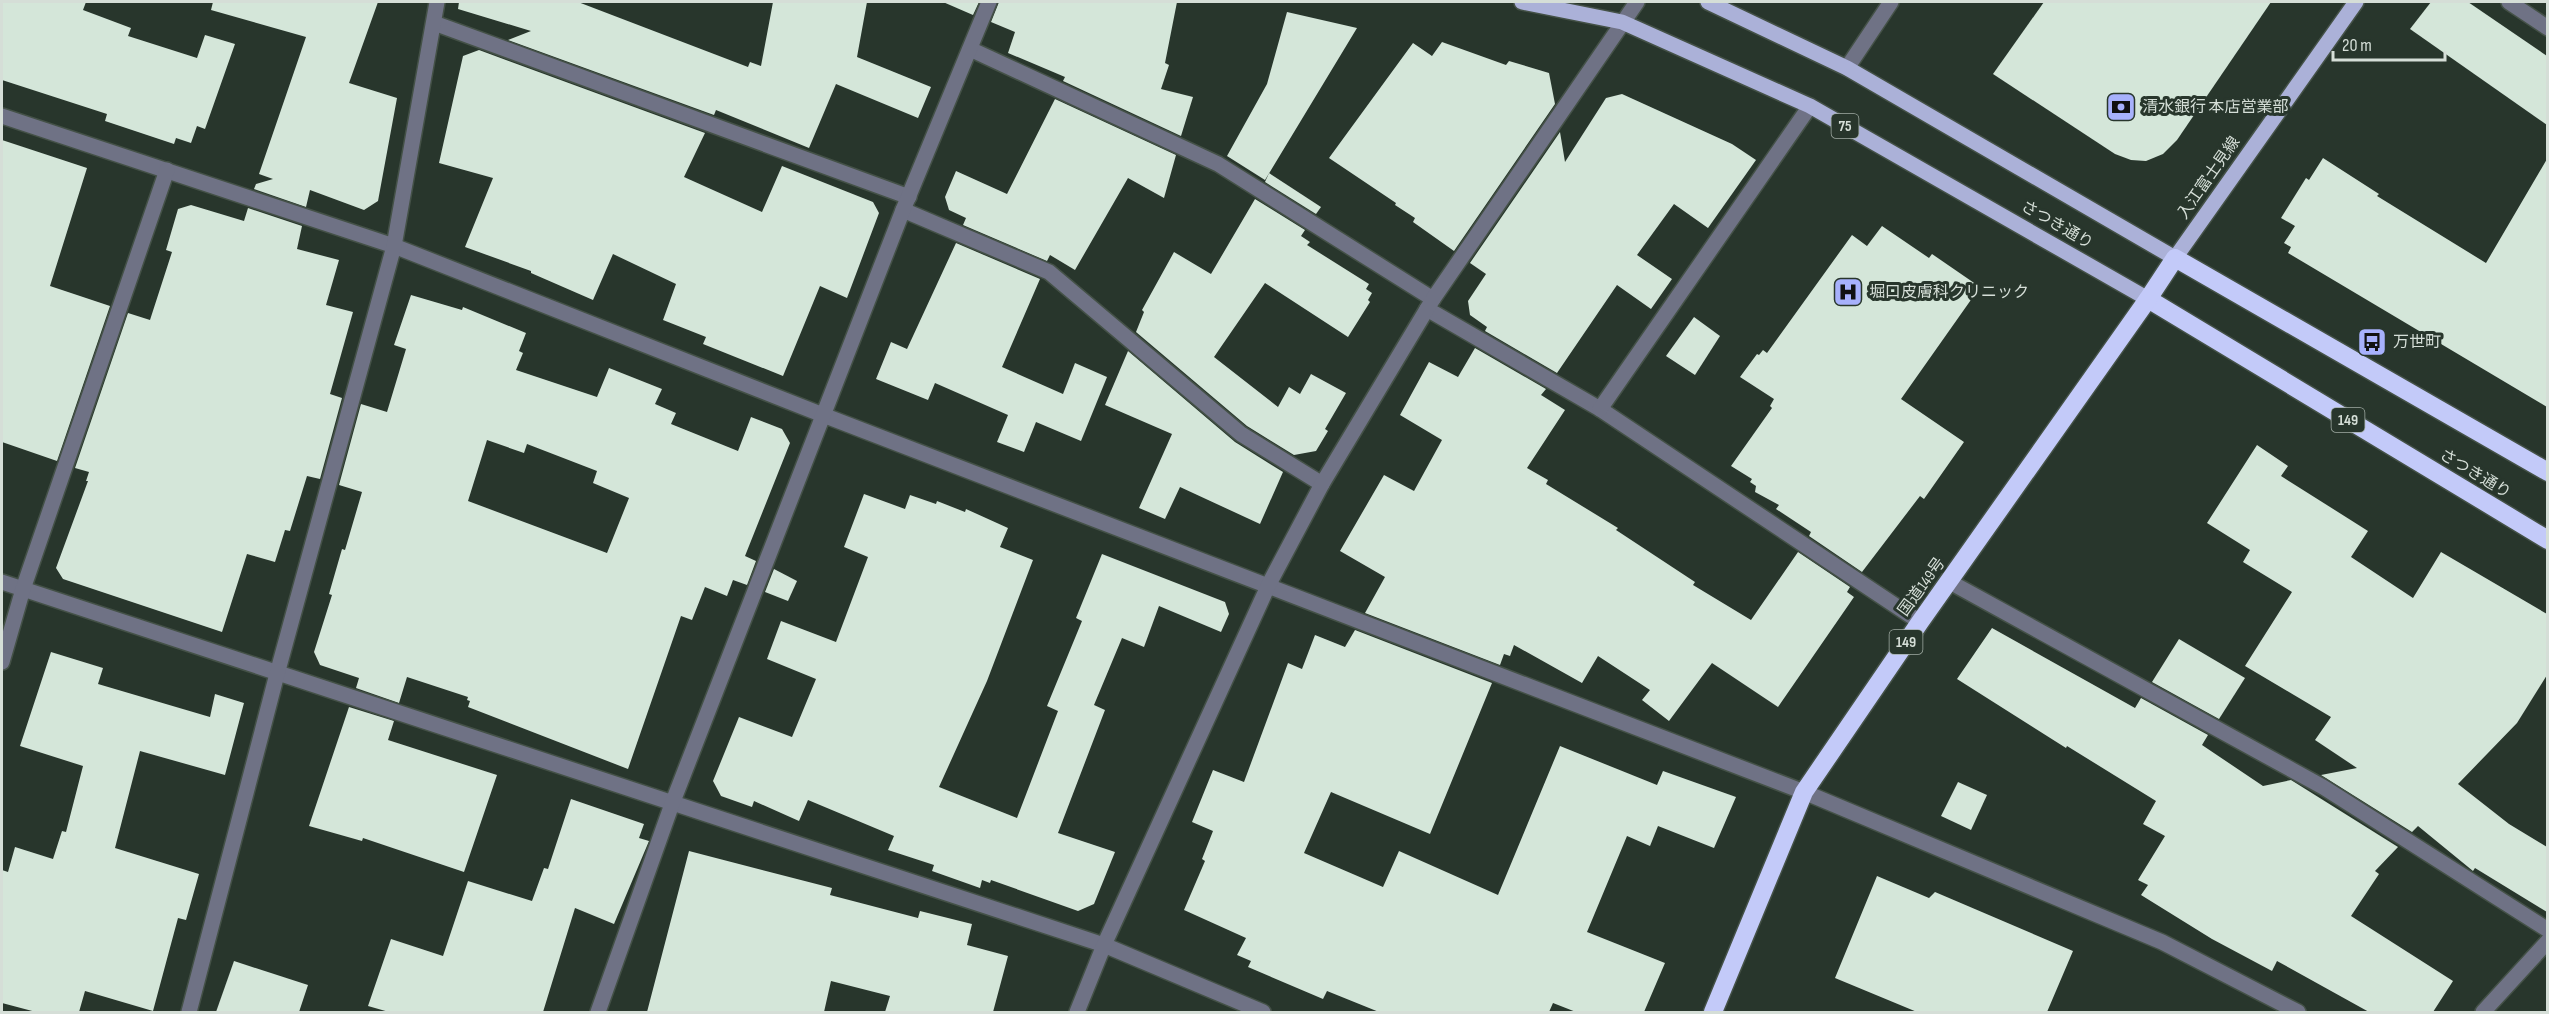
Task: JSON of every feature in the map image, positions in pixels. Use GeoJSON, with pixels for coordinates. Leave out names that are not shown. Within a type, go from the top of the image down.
{"type":"FeatureCollection","features":[{"type":"Feature","properties":{"kind":"highway","name":"149"},"geometry":{"type":"LineString","coordinates":[[2148,299],[2175,258]]}},
{"type":"Feature","properties":{"kind":"highway","name":"さつき通り"},"geometry":{"type":"LineString","coordinates":[[2175,258],[2547,472]]}},
{"type":"Feature","properties":{"kind":"highway","name":"さつき通り"},"geometry":{"type":"LineString","coordinates":[[2148,299],[2547,540]]}},
{"type":"Feature","properties":{"kind":"highway","name":"国道149号"},"geometry":{"type":"LineString","coordinates":[[1713,1012],[1804,792],[1920,622],[2148,299]]}},
{"type":"Feature","properties":{"kind":"main road","name":"さつき通り"},"geometry":{"type":"LineString","coordinates":[[1522,2],[1622,22],[1810,106],[2148,299]]}},
{"type":"Feature","properties":{"kind":"main road","name":"さつき通り"},"geometry":{"type":"LineString","coordinates":[[1708,2],[1847,68],[2175,258]]}},
{"type":"Feature","properties":{"kind":"main road","name":"入江富士見線"},"geometry":{"type":"LineString","coordinates":[[2175,258],[2356,2]]}},
{"type":"Feature","properties":{"kind":"street"},"geometry":{"type":"LineString","coordinates":[[189,1012],[277,674],[394,246],[437,2]]}},
{"type":"Feature","properties":{"kind":"street"},"geometry":{"type":"LineString","coordinates":[[598,1012],[672,804],[906,204],[989,2]]}},
{"type":"Feature","properties":{"kind":"street"},"geometry":{"type":"LineString","coordinates":[[1077,1012],[1104,945],[1269,584],[1322,484],[1430,304],[1637,2]]}},
{"type":"Feature","properties":{"kind":"street"},"geometry":{"type":"LineString","coordinates":[[1847,68],[1891,2]]}},
{"type":"Feature","properties":{"kind":"street"},"geometry":{"type":"LineString","coordinates":[[2509,2],[2547,28]]}},
{"type":"Feature","properties":{"kind":"street"},"geometry":{"type":"LineString","coordinates":[[434,23],[906,204],[1049,272],[1241,434],[1322,484]]}},
{"type":"Feature","properties":{"kind":"street"},"geometry":{"type":"LineString","coordinates":[[970,49],[1218,164],[1430,304],[1600,409],[1920,622]]}},
{"type":"Feature","properties":{"kind":"street"},"geometry":{"type":"LineString","coordinates":[[1600,409],[1810,106]]}},
{"type":"Feature","properties":{"kind":"street"},"geometry":{"type":"LineString","coordinates":[[2,116],[394,246],[823,415],[1269,584],[1804,792],[2162,942],[2298,1012]]}},
{"type":"Feature","properties":{"kind":"street"},"geometry":{"type":"LineString","coordinates":[[2,662],[22,589],[167,170]]}},
{"type":"Feature","properties":{"kind":"street"},"geometry":{"type":"LineString","coordinates":[[2,582],[1104,945],[1263,1012]]}},
{"type":"Feature","properties":{"kind":"street"},"geometry":{"type":"LineString","coordinates":[[1950,582],[2323,787],[2547,930]]}},
{"type":"Feature","properties":{"kind":"street"},"geometry":{"type":"LineString","coordinates":[[2483,1012],[2547,941]]}},
{"type":"Feature","properties":{"kind":"building"},"geometry":{"type":"Polygon","coordinates":[[[2,2],[86,2],[83,10],[131,28],[128,36],[197,58],[205,35],[235,44],[205,129],[197,126],[191,143],[176,138],[174,144],[105,121],[107,114],[2,80],[2,2]]]}},
{"type":"Feature","properties":{"kind":"building"},"geometry":{"type":"Polygon","coordinates":[[[213,2],[378,2],[349,83],[397,98],[378,201],[364,210],[310,190],[306,207],[254,189],[256,184],[273,179],[259,174],[306,37],[211,10],[213,2]]]}},
{"type":"Feature","properties":{"kind":"building"},"geometry":{"type":"Polygon","coordinates":[[[459,2],[578,2],[748,67],[750,62],[761,66],[773,2],[867,2],[857,57],[931,87],[918,118],[836,84],[809,148],[716,110],[714,115],[508,40],[531,31],[458,9],[459,2]]]}},
{"type":"Feature","properties":{"kind":"building"},"geometry":{"type":"Polygon","coordinates":[[[943,2],[979,2],[973,15],[943,2]]]}},
{"type":"Feature","properties":{"kind":"building"},"geometry":{"type":"Polygon","coordinates":[[[999,2],[1177,2],[1165,63],[1169,65],[1161,89],[1193,97],[1181,136],[1063,81],[1065,77],[1008,53],[1015,32],[991,22],[999,2]]]}},
{"type":"Feature","properties":{"kind":"building","name":"清水銀行 本店営業部"},"geometry":{"type":"Polygon","coordinates":[[[2044,2],[2271,2],[2177,140],[2163,154],[2146,161],[2131,160],[2115,154],[1993,74],[2044,2]]]}},
{"type":"Feature","properties":{"kind":"building"},"geometry":{"type":"Polygon","coordinates":[[[2431,2],[2468,2],[2547,56],[2547,125],[2410,29],[2431,2]]]}},
{"type":"Feature","properties":{"kind":"building"},"geometry":{"type":"Polygon","coordinates":[[[1287,12],[1357,28],[1265,180],[1227,156],[1267,84],[1287,12]]]}},
{"type":"Feature","properties":{"kind":"building"},"geometry":{"type":"Polygon","coordinates":[[[1442,42],[1506,65],[1509,61],[1549,73],[1555,104],[1454,251],[1413,222],[1415,218],[1395,205],[1396,203],[1329,158],[1413,43],[1432,56],[1442,42]]]}},
{"type":"Feature","properties":{"kind":"building"},"geometry":{"type":"Polygon","coordinates":[[[479,50],[705,133],[684,177],[762,212],[782,166],[873,202],[879,213],[847,298],[820,286],[783,376],[703,344],[706,337],[663,320],[676,284],[613,254],[593,300],[531,273],[531,271],[465,247],[493,178],[439,163],[463,56],[479,50]]]}},
{"type":"Feature","properties":{"kind":"building"},"geometry":{"type":"Polygon","coordinates":[[[1622,94],[1732,144],[1756,160],[1708,228],[1674,204],[1637,255],[1672,279],[1651,309],[1617,285],[1557,373],[1485,331],[1487,327],[1470,315],[1468,301],[1486,274],[1470,263],[1560,132],[1565,162],[1606,98],[1622,94]]]}},
{"type":"Feature","properties":{"kind":"building"},"geometry":{"type":"Polygon","coordinates":[[[1055,99],[1176,155],[1164,198],[1128,178],[1075,270],[1050,255],[1047,261],[963,225],[966,218],[949,210],[945,197],[956,171],[1007,194],[1055,99]]]}},
{"type":"Feature","properties":{"kind":"building"},"geometry":{"type":"Polygon","coordinates":[[[2,140],[87,168],[50,286],[110,306],[57,461],[2,442],[2,140]]]}},
{"type":"Feature","properties":{"kind":"building"},"geometry":{"type":"Polygon","coordinates":[[[2323,158],[2379,194],[2377,196],[2486,263],[2547,159],[2547,407],[2288,253],[2291,247],[2284,243],[2295,226],[2281,218],[2306,178],[2309,180],[2323,158]]]}},
{"type":"Feature","properties":{"kind":"building"},"geometry":{"type":"Polygon","coordinates":[[[1269,173],[1321,207],[1316,214],[1265,182],[1269,173]]]}},
{"type":"Feature","properties":{"kind":"building"},"geometry":{"type":"Polygon","coordinates":[[[1255,199],[1305,230],[1301,236],[1310,242],[1307,245],[1369,284],[1366,289],[1372,293],[1368,300],[1370,302],[1348,337],[1265,283],[1214,357],[1278,407],[1289,387],[1300,394],[1311,374],[1346,393],[1325,429],[1328,431],[1316,451],[1294,455],[1247,426],[1136,332],[1144,312],[1142,310],[1174,252],[1211,274],[1255,199]]]}},
{"type":"Feature","properties":{"kind":"building"},"geometry":{"type":"Polygon","coordinates":[[[191,205],[244,221],[248,208],[302,226],[297,249],[339,260],[326,305],[353,312],[330,394],[342,398],[320,479],[307,476],[290,531],[285,530],[275,562],[247,554],[222,632],[63,579],[56,568],[88,481],[86,481],[89,472],[75,468],[128,313],[150,320],[172,252],[166,250],[178,209],[191,205]]]}},
{"type":"Feature","properties":{"kind":"building"},"geometry":{"type":"Polygon","coordinates":[[[1882,226],[1929,258],[1932,254],[1980,287],[1901,399],[1964,442],[1924,499],[1920,496],[1862,572],[1809,536],[1811,532],[1776,509],[1779,505],[1755,492],[1756,486],[1750,482],[1752,479],[1731,466],[1772,408],[1770,406],[1774,399],[1740,377],[1757,354],[1759,355],[1763,350],[1767,353],[1852,235],[1867,246],[1882,226]]]}},
{"type":"Feature","properties":{"kind":"building"},"geometry":{"type":"Polygon","coordinates":[[[956,243],[1040,279],[1002,367],[1063,394],[1075,363],[1107,377],[1081,441],[1036,422],[1024,452],[997,442],[1008,415],[935,383],[928,400],[876,379],[891,342],[907,349],[956,243]]]}},
{"type":"Feature","properties":{"kind":"building"},"geometry":{"type":"Polygon","coordinates":[[[411,295],[462,310],[463,307],[526,333],[519,351],[523,353],[516,370],[597,397],[609,368],[662,389],[655,404],[676,413],[671,424],[738,451],[751,417],[782,429],[790,443],[745,556],[756,561],[747,585],[733,580],[727,596],[705,587],[692,620],[681,616],[628,769],[468,707],[470,701],[467,700],[468,697],[407,677],[399,703],[356,688],[359,678],[320,665],[314,652],[332,595],[329,594],[342,549],[345,550],[362,492],[339,485],[361,404],[387,412],[406,349],[394,345],[411,295]],[[487,440],[468,501],[607,553],[629,498],[593,483],[597,471],[527,444],[524,453],[487,440]]]}},
{"type":"Feature","properties":{"kind":"building"},"geometry":{"type":"Polygon","coordinates":[[[1694,317],[1720,336],[1695,375],[1666,356],[1694,317]]]}},
{"type":"Feature","properties":{"kind":"building"},"geometry":{"type":"Polygon","coordinates":[[[1475,348],[1546,389],[1541,395],[1565,410],[1527,468],[1548,480],[1546,484],[1618,528],[1616,530],[1695,582],[1693,585],[1751,620],[1798,552],[1850,587],[1847,592],[1854,597],[1778,707],[1712,663],[1669,721],[1642,700],[1650,690],[1598,656],[1582,683],[1514,645],[1510,656],[1504,654],[1500,665],[1365,613],[1385,577],[1340,551],[1384,475],[1414,491],[1442,440],[1400,415],[1429,362],[1458,377],[1475,348]]]}},
{"type":"Feature","properties":{"kind":"building"},"geometry":{"type":"Polygon","coordinates":[[[1128,351],[1235,442],[1283,472],[1260,524],[1180,487],[1165,519],[1139,508],[1172,434],[1105,405],[1128,351]]]}},
{"type":"Feature","properties":{"kind":"building"},"geometry":{"type":"Polygon","coordinates":[[[2257,445],[2288,466],[2281,476],[2368,531],[2351,557],[2413,598],[2441,552],[2547,614],[2547,675],[2517,723],[2458,784],[2509,824],[2547,847],[2547,912],[2475,868],[2473,871],[2418,826],[2412,832],[2321,775],[2357,768],[2315,740],[2331,717],[2245,666],[2292,592],[2243,562],[2250,550],[2207,523],[2257,445]]]}},
{"type":"Feature","properties":{"kind":"building"},"geometry":{"type":"Polygon","coordinates":[[[864,494],[905,509],[910,495],[936,504],[937,501],[965,512],[966,509],[1008,528],[1000,547],[1033,560],[987,681],[939,787],[1017,818],[1058,711],[1047,706],[1082,621],[1076,618],[1102,554],[1225,602],[1229,614],[1221,632],[1159,606],[1144,647],[1122,638],[1094,705],[1105,710],[1058,833],[1115,852],[1094,904],[1078,911],[991,880],[990,883],[982,880],[980,888],[932,871],[934,865],[888,850],[894,836],[808,800],[799,821],[754,801],[752,807],[721,796],[713,781],[739,717],[792,737],[816,679],[767,659],[781,621],[836,642],[868,557],[844,547],[864,494]]]}},
{"type":"Feature","properties":{"kind":"building"},"geometry":{"type":"Polygon","coordinates":[[[774,569],[797,581],[788,601],[765,592],[774,569]]]}},
{"type":"Feature","properties":{"kind":"building"},"geometry":{"type":"Polygon","coordinates":[[[1992,628],[2135,708],[2141,698],[2208,735],[2202,745],[2263,786],[2291,780],[2398,847],[2375,871],[2379,874],[2351,916],[2453,981],[2433,1012],[2369,1012],[2277,961],[2272,971],[2212,939],[2141,895],[2148,885],[2138,880],[2165,836],[2143,824],[2156,801],[2067,746],[2066,748],[1957,679],[1992,628]]]}},
{"type":"Feature","properties":{"kind":"building"},"geometry":{"type":"Polygon","coordinates":[[[1355,630],[1492,683],[1430,834],[1331,792],[1304,853],[1383,887],[1399,851],[1498,895],[1560,746],[1657,785],[1663,771],[1736,797],[1714,848],[1658,826],[1650,846],[1627,836],[1587,932],[1665,963],[1644,1012],[1576,1012],[1553,1003],[1549,1012],[1379,1012],[1327,991],[1323,999],[1248,967],[1251,961],[1237,955],[1246,938],[1184,910],[1205,861],[1202,859],[1213,831],[1192,822],[1213,770],[1244,782],[1288,663],[1302,669],[1315,635],[1345,647],[1355,630]]]}},
{"type":"Feature","properties":{"kind":"building"},"geometry":{"type":"Polygon","coordinates":[[[2179,639],[2245,678],[2219,719],[2152,682],[2179,639]]]}},
{"type":"Feature","properties":{"kind":"building"},"geometry":{"type":"Polygon","coordinates":[[[51,652],[103,668],[98,684],[210,717],[215,694],[244,703],[225,775],[140,751],[115,848],[199,874],[186,920],[178,918],[153,1011],[85,991],[79,1012],[36,1012],[2,1003],[2,870],[8,872],[15,847],[53,859],[62,831],[66,832],[83,766],[20,746],[51,652]]]}},
{"type":"Feature","properties":{"kind":"building"},"geometry":{"type":"Polygon","coordinates":[[[349,707],[394,721],[388,740],[497,775],[464,872],[363,838],[362,841],[309,826],[349,707]]]}},
{"type":"Feature","properties":{"kind":"building"},"geometry":{"type":"Polygon","coordinates":[[[1958,782],[1987,795],[1971,830],[1941,816],[1958,782]]]}},
{"type":"Feature","properties":{"kind":"building"},"geometry":{"type":"Polygon","coordinates":[[[571,799],[644,824],[639,838],[649,841],[614,924],[575,908],[543,1012],[389,1012],[368,1006],[391,939],[443,956],[468,881],[532,901],[544,868],[548,869],[571,799]]]}},
{"type":"Feature","properties":{"kind":"building"},"geometry":{"type":"Polygon","coordinates":[[[689,851],[832,888],[830,895],[918,918],[920,911],[972,924],[967,945],[1008,956],[993,1012],[885,1012],[890,996],[831,981],[824,1012],[647,1012],[689,851]]]}},
{"type":"Feature","properties":{"kind":"building"},"geometry":{"type":"Polygon","coordinates":[[[1877,876],[1929,898],[1935,892],[2073,951],[2047,1012],[1917,1012],[1835,978],[1877,876]]]}},
{"type":"Feature","properties":{"kind":"building"},"geometry":{"type":"Polygon","coordinates":[[[234,961],[308,985],[299,1012],[216,1012],[234,961]]]}},
{"type":"Feature","properties":{"kind":"place","name":"清水銀行 本店営業部"},"geometry":{"type":"Point","coordinates":[2121,107]}},
{"type":"Feature","properties":{"kind":"place","name":"堀口皮膚科クリニック"},"geometry":{"type":"Point","coordinates":[1848,292]}},
{"type":"Feature","properties":{"kind":"place","name":"万世町"},"geometry":{"type":"Point","coordinates":[2372,342]}}]}
